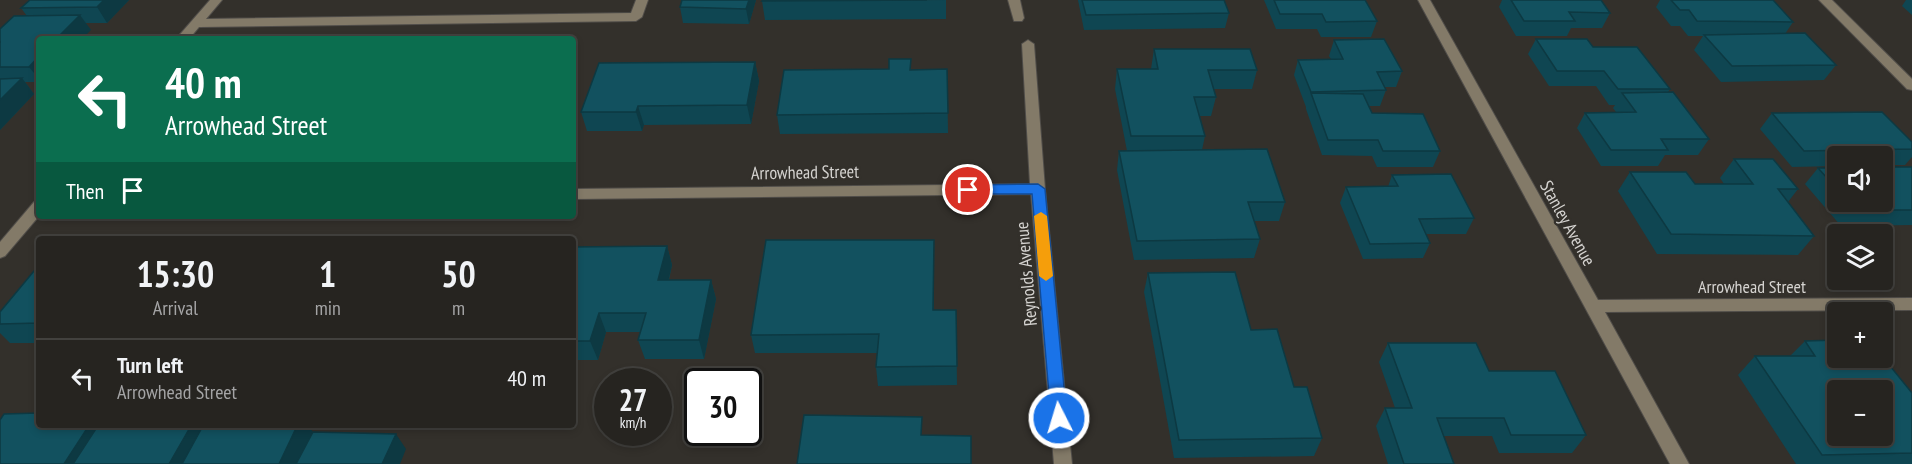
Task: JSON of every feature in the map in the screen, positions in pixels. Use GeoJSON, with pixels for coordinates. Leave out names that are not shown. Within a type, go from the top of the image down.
{"type":"FeatureCollection","features":[{"type":"Feature","properties":{"kind":"street"},"geometry":{"type":"LineString","coordinates":[[185,36],[216,0]]}},
{"type":"Feature","properties":{"kind":"street"},"geometry":{"type":"LineString","coordinates":[[196,23],[636,18],[642,0]]}},
{"type":"Feature","properties":{"kind":"street"},"geometry":{"type":"LineString","coordinates":[[1014,0],[1018,18]]}},
{"type":"Feature","properties":{"kind":"street","name":"Stanley Avenue"},"geometry":{"type":"LineString","coordinates":[[1424,0],[1680,464]]}},
{"type":"Feature","properties":{"kind":"street"},"geometry":{"type":"LineString","coordinates":[[1825,0],[1912,86]]}},
{"type":"Feature","properties":{"kind":"street","name":"Reynolds Avenue"},"geometry":{"type":"LineString","coordinates":[[1028,44],[1038,189],[1063,464]]}},
{"type":"Feature","properties":{"kind":"street","name":"Arrowhead Street"},"geometry":{"type":"LineString","coordinates":[[576,194],[1038,189]]}},
{"type":"Feature","properties":{"kind":"street"},"geometry":{"type":"LineString","coordinates":[[0,252],[36,210]]}},
{"type":"Feature","properties":{"kind":"street","name":"Arrowhead Street"},"geometry":{"type":"LineString","coordinates":[[1591,306],[1912,304]]}},
{"type":"Feature","properties":{"kind":"building"},"geometry":{"type":"Polygon","coordinates":[[[30,0],[104,0],[97,7],[21,8],[30,0]]]}},
{"type":"Feature","properties":{"kind":"building"},"geometry":{"type":"Polygon","coordinates":[[[682,0],[749,0],[746,9],[680,7],[682,0]]]}},
{"type":"Feature","properties":{"kind":"building"},"geometry":{"type":"Polygon","coordinates":[[[763,0],[927,0],[762,1],[763,0]]]}},
{"type":"Feature","properties":{"kind":"building"},"geometry":{"type":"Polygon","coordinates":[[[1082,0],[1224,0],[1229,13],[1086,15],[1082,0]]]}},
{"type":"Feature","properties":{"kind":"building"},"geometry":{"type":"Polygon","coordinates":[[[1274,0],[1365,0],[1377,21],[1326,22],[1322,14],[1280,14],[1274,0]]]}},
{"type":"Feature","properties":{"kind":"building"},"geometry":{"type":"Polygon","coordinates":[[[1511,0],[1601,0],[1610,13],[1569,12],[1575,21],[1524,21],[1511,0]]]}},
{"type":"Feature","properties":{"kind":"building"},"geometry":{"type":"Polygon","coordinates":[[[1671,0],[1773,0],[1793,22],[1697,21],[1689,10],[1680,10],[1671,0]]]}},
{"type":"Feature","properties":{"kind":"building"},"geometry":{"type":"Polygon","coordinates":[[[80,15],[59,36],[36,36],[36,59],[29,67],[0,67],[0,29],[14,16],[80,15]]]}},
{"type":"Feature","properties":{"kind":"building"},"geometry":{"type":"Polygon","coordinates":[[[1805,33],[1836,65],[1732,66],[1704,35],[1805,33]]]}},
{"type":"Feature","properties":{"kind":"building"},"geometry":{"type":"Polygon","coordinates":[[[1384,39],[1402,71],[1377,72],[1386,90],[1311,92],[1298,60],[1343,59],[1334,40],[1384,39]]]}},
{"type":"Feature","properties":{"kind":"building"},"geometry":{"type":"Polygon","coordinates":[[[1536,39],[1587,39],[1593,47],[1637,47],[1670,89],[1618,89],[1604,71],[1557,71],[1536,39]]]}},
{"type":"Feature","properties":{"kind":"building"},"geometry":{"type":"Polygon","coordinates":[[[1154,49],[1250,49],[1257,70],[1208,70],[1216,97],[1194,97],[1205,136],[1131,136],[1117,69],[1158,69],[1154,49]]]}},
{"type":"Feature","properties":{"kind":"building"},"geometry":{"type":"Polygon","coordinates":[[[889,59],[911,59],[910,70],[947,69],[948,113],[777,115],[784,70],[889,69],[889,59]]]}},
{"type":"Feature","properties":{"kind":"building"},"geometry":{"type":"Polygon","coordinates":[[[755,62],[747,105],[638,106],[636,112],[581,112],[599,63],[755,62]]]}},
{"type":"Feature","properties":{"kind":"building"},"geometry":{"type":"Polygon","coordinates":[[[22,78],[0,100],[0,79],[22,78]]]}},
{"type":"Feature","properties":{"kind":"building"},"geometry":{"type":"Polygon","coordinates":[[[1673,92],[1709,139],[1661,139],[1668,150],[1611,150],[1585,113],[1636,112],[1622,93],[1673,92]]]}},
{"type":"Feature","properties":{"kind":"building"},"geometry":{"type":"Polygon","coordinates":[[[1311,93],[1363,94],[1372,113],[1423,114],[1440,151],[1383,151],[1378,140],[1328,140],[1311,93]]]}},
{"type":"Feature","properties":{"kind":"building"},"geometry":{"type":"Polygon","coordinates":[[[1882,112],[1912,142],[1912,149],[1893,149],[1893,146],[1827,146],[1827,151],[1804,151],[1772,113],[1882,112]]]}},
{"type":"Feature","properties":{"kind":"building"},"geometry":{"type":"Polygon","coordinates":[[[1267,149],[1285,202],[1248,202],[1260,239],[1137,241],[1119,151],[1267,149]]]}},
{"type":"Feature","properties":{"kind":"building"},"geometry":{"type":"Polygon","coordinates":[[[1734,159],[1773,159],[1798,189],[1778,189],[1814,236],[1671,234],[1630,172],[1686,172],[1695,184],[1753,184],[1734,159]]]}},
{"type":"Feature","properties":{"kind":"building"},"geometry":{"type":"Polygon","coordinates":[[[1893,167],[1912,167],[1912,210],[1893,210],[1893,167]]]}},
{"type":"Feature","properties":{"kind":"building"},"geometry":{"type":"Polygon","coordinates":[[[1818,168],[1827,168],[1827,178],[1818,168]]]}},
{"type":"Feature","properties":{"kind":"building"},"geometry":{"type":"Polygon","coordinates":[[[1451,174],[1474,218],[1419,219],[1430,243],[1370,244],[1346,187],[1398,186],[1392,175],[1451,174]]]}},
{"type":"Feature","properties":{"kind":"building"},"geometry":{"type":"Polygon","coordinates":[[[766,240],[934,240],[933,310],[956,310],[957,366],[876,367],[879,334],[751,335],[766,240]]]}},
{"type":"Feature","properties":{"kind":"building"},"geometry":{"type":"Polygon","coordinates":[[[667,246],[658,280],[711,280],[699,340],[638,340],[646,313],[599,313],[590,341],[576,341],[576,247],[667,246]]]}},
{"type":"Feature","properties":{"kind":"building"},"geometry":{"type":"Polygon","coordinates":[[[36,271],[36,323],[0,324],[0,312],[36,271]]]}},
{"type":"Feature","properties":{"kind":"building"},"geometry":{"type":"Polygon","coordinates":[[[1235,272],[1251,330],[1277,329],[1294,387],[1307,387],[1322,438],[1179,440],[1148,273],[1235,272]]]}},
{"type":"Feature","properties":{"kind":"building"},"geometry":{"type":"Polygon","coordinates":[[[1827,340],[1827,368],[1892,368],[1912,393],[1912,453],[1822,455],[1755,356],[1815,356],[1805,341],[1827,340]]]}},
{"type":"Feature","properties":{"kind":"building"},"geometry":{"type":"Polygon","coordinates":[[[1388,343],[1476,343],[1489,371],[1555,371],[1586,435],[1511,435],[1504,418],[1437,418],[1454,464],[1404,464],[1385,408],[1412,408],[1388,343]]]}},
{"type":"Feature","properties":{"kind":"building"},"geometry":{"type":"Polygon","coordinates":[[[36,413],[36,428],[87,428],[64,464],[0,464],[0,420],[4,414],[36,413]]]}},
{"type":"Feature","properties":{"kind":"building"},"geometry":{"type":"Polygon","coordinates":[[[804,415],[922,417],[921,435],[971,436],[971,464],[797,464],[804,415]]]}},
{"type":"Feature","properties":{"kind":"building"},"geometry":{"type":"Polygon","coordinates":[[[96,428],[190,428],[169,464],[73,464],[96,428]]]}},
{"type":"Feature","properties":{"kind":"building"},"geometry":{"type":"Polygon","coordinates":[[[202,428],[296,428],[279,464],[182,464],[202,428]]]}},
{"type":"Feature","properties":{"kind":"building"},"geometry":{"type":"Polygon","coordinates":[[[313,432],[396,434],[382,464],[296,464],[313,432]]]}},
{"type":"Feature","properties":{"kind":"slow traffic"},"geometry":{"type":"LineString","coordinates":[[1041,216],[1046,276]]}},
{"type":"Feature","properties":{"kind":"route"},"geometry":{"type":"LineString","coordinates":[[968,190],[1038,189],[1059,418]]}}]}
